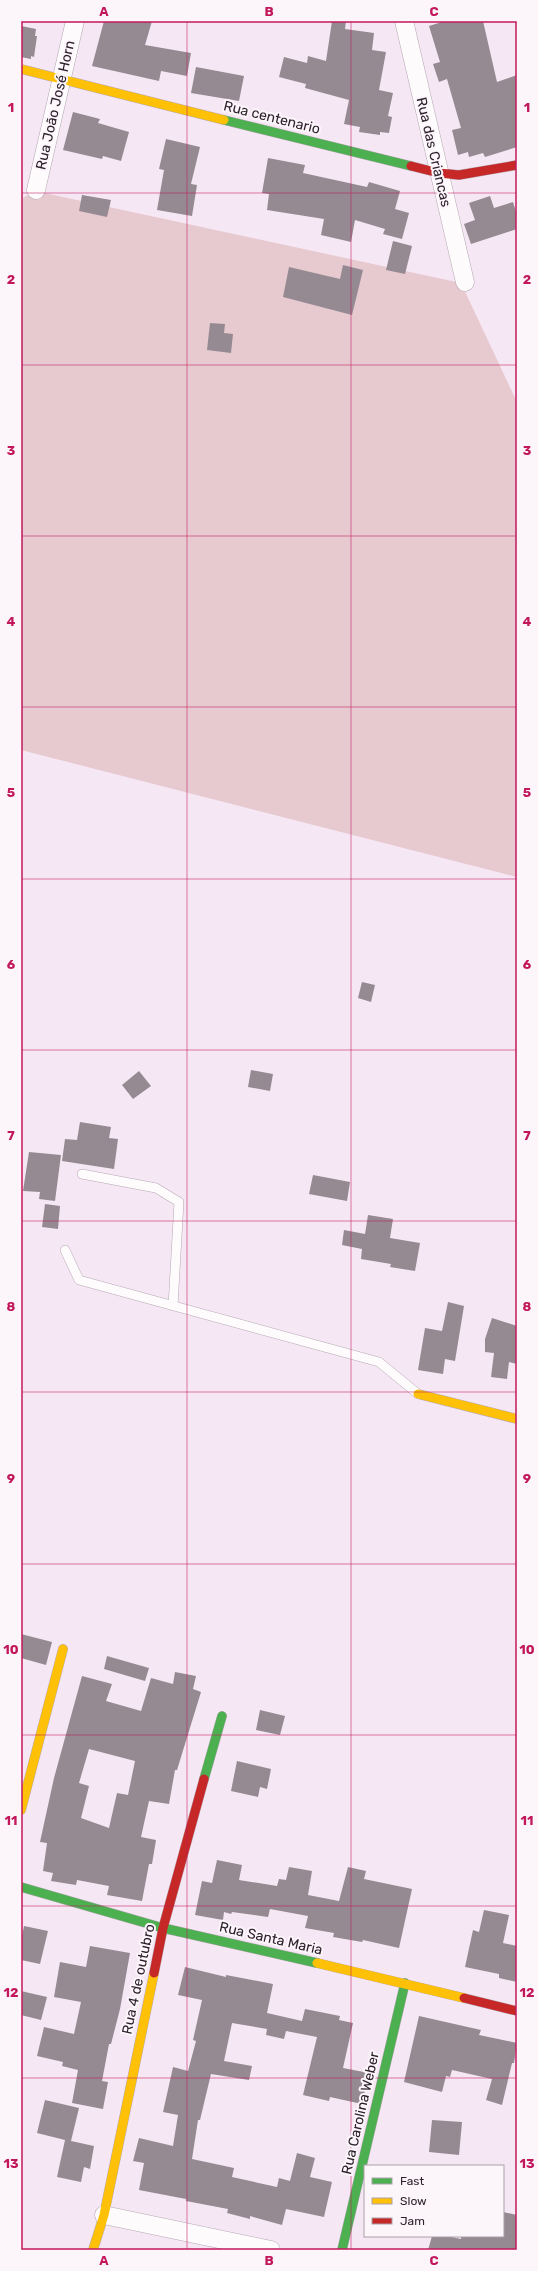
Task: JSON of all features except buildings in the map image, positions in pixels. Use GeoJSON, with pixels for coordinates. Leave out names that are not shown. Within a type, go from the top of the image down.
{"type":"FeatureCollection","features":[{"type":"Feature","properties":{"kind":"street","name":"Rua João José Horn"},"geometry":{"type":"LineString","coordinates":[[36,190],[60,78],[75,21]]}},
{"type":"Feature","properties":{"kind":"street","name":"Rua das Criancas"},"geometry":{"type":"LineString","coordinates":[[404,21],[465,282]]}},
{"type":"Feature","properties":{"kind":"street","name":"Rua centenario"},"geometry":{"type":"LineString","coordinates":[[21,69],[439,173],[459,175],[517,165]]}},
{"type":"Feature","properties":{"kind":"street"},"geometry":{"type":"LineString","coordinates":[[418,1394],[517,1419]]}},
{"type":"Feature","properties":{"kind":"street"},"geometry":{"type":"LineString","coordinates":[[21,1810],[63,1650]]}},
{"type":"Feature","properties":{"kind":"street","name":"Rua 4 de outubro"},"geometry":{"type":"LineString","coordinates":[[93,2250],[104,2215],[163,1928],[222,1716]]}},
{"type":"Feature","properties":{"kind":"street","name":"Rua Santa Maria"},"geometry":{"type":"LineString","coordinates":[[21,1887],[163,1928],[405,1983],[517,2011]]}},
{"type":"Feature","properties":{"kind":"street","name":"Rua Carolina Weber"},"geometry":{"type":"LineString","coordinates":[[342,2250],[405,1983]]}},
{"type":"Feature","properties":{"kind":"street"},"geometry":{"type":"LineString","coordinates":[[104,2215],[271,2250]]}},
{"type":"Feature","properties":{"kind":"lane"},"geometry":{"type":"LineString","coordinates":[[82,1174],[156,1188],[179,1202],[173,1306]]}},
{"type":"Feature","properties":{"kind":"lane"},"geometry":{"type":"LineString","coordinates":[[65,1250],[79,1280],[379,1362],[418,1394]]}},
{"type":"Feature","properties":{"kind":"shaded area"},"geometry":{"type":"Polygon","coordinates":[[[35,191],[461,283],[517,402],[517,877],[21,750],[21,199],[35,191]]]}},
{"type":"Feature","properties":{"kind":"traffic: fast"},"geometry":{"type":"LineString","coordinates":[[224,120],[411,166]]}},
{"type":"Feature","properties":{"kind":"traffic: fast"},"geometry":{"type":"LineString","coordinates":[[204,1779],[222,1716]]}},
{"type":"Feature","properties":{"kind":"traffic: fast"},"geometry":{"type":"LineString","coordinates":[[21,1887],[163,1928],[317,1963]]}},
{"type":"Feature","properties":{"kind":"traffic: fast"},"geometry":{"type":"LineString","coordinates":[[342,2250],[405,1983]]}},
{"type":"Feature","properties":{"kind":"traffic: slow"},"geometry":{"type":"LineString","coordinates":[[21,69],[224,120]]}},
{"type":"Feature","properties":{"kind":"traffic: slow"},"geometry":{"type":"LineString","coordinates":[[418,1394],[517,1419]]}},
{"type":"Feature","properties":{"kind":"traffic: slow"},"geometry":{"type":"LineString","coordinates":[[21,1810],[63,1649]]}},
{"type":"Feature","properties":{"kind":"traffic: slow"},"geometry":{"type":"LineString","coordinates":[[317,1963],[464,1998]]}},
{"type":"Feature","properties":{"kind":"traffic: slow"},"geometry":{"type":"LineString","coordinates":[[93,2250],[104,2215],[154,1973]]}},
{"type":"Feature","properties":{"kind":"traffic: jam"},"geometry":{"type":"LineString","coordinates":[[411,166],[439,173],[459,175],[517,165]]}},
{"type":"Feature","properties":{"kind":"traffic: jam"},"geometry":{"type":"LineString","coordinates":[[154,1973],[163,1928],[204,1779]]}},
{"type":"Feature","properties":{"kind":"traffic: jam"},"geometry":{"type":"LineString","coordinates":[[464,1998],[517,2011]]}}]}
